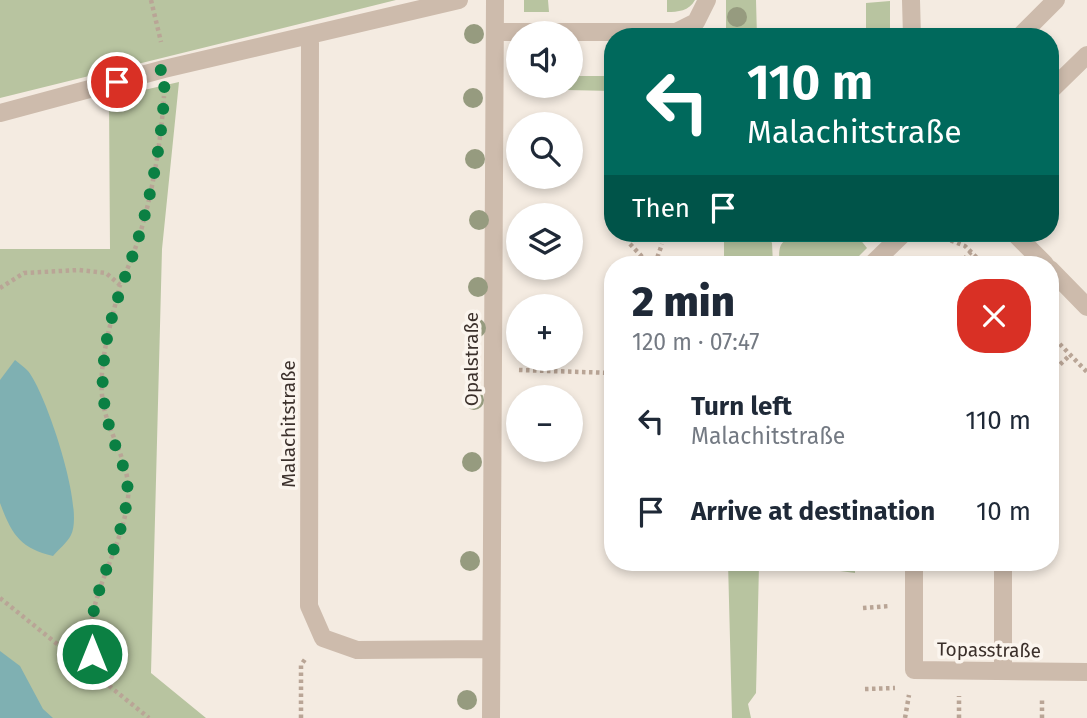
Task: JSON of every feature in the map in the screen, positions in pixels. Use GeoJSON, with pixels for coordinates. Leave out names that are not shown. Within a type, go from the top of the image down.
{"type":"FeatureCollection","features":[{"type":"Feature","properties":{"kind":"street"},"geometry":{"type":"LineString","coordinates":[[0,113],[164,69],[459,0]]}},
{"type":"Feature","properties":{"kind":"street","name":"Opalstraße"},"geometry":{"type":"LineString","coordinates":[[491,718],[495,0]]}},
{"type":"Feature","properties":{"kind":"street"},"geometry":{"type":"LineString","coordinates":[[684,28],[695,22],[707,0]]}},
{"type":"Feature","properties":{"kind":"street"},"geometry":{"type":"LineString","coordinates":[[912,0],[912,28]]}},
{"type":"Feature","properties":{"kind":"street"},"geometry":{"type":"LineString","coordinates":[[1028,28],[1056,0]]}},
{"type":"Feature","properties":{"kind":"street"},"geometry":{"type":"LineString","coordinates":[[495,32],[604,32]]}},
{"type":"Feature","properties":{"kind":"street","name":"Malachitstraße"},"geometry":{"type":"LineString","coordinates":[[310,37],[309,606],[323,638]]}},
{"type":"Feature","properties":{"kind":"street"},"geometry":{"type":"LineString","coordinates":[[1059,82],[1087,55]]}},
{"type":"Feature","properties":{"kind":"street"},"geometry":{"type":"LineString","coordinates":[[880,256],[895,242]]}},
{"type":"Feature","properties":{"kind":"street"},"geometry":{"type":"LineString","coordinates":[[1023,242],[1037,256]]}},
{"type":"Feature","properties":{"kind":"street"},"geometry":{"type":"LineString","coordinates":[[1059,278],[1087,307]]}},
{"type":"Feature","properties":{"kind":"street","name":"Topasstraße"},"geometry":{"type":"LineString","coordinates":[[914,571],[914,670],[1087,672]]}},
{"type":"Feature","properties":{"kind":"street"},"geometry":{"type":"LineString","coordinates":[[1003,571],[1003,671]]}},
{"type":"Feature","properties":{"kind":"street"},"geometry":{"type":"LineString","coordinates":[[323,638],[357,650],[491,649]]}},
{"type":"Feature","properties":{"kind":"path"},"geometry":{"type":"LineString","coordinates":[[94,674],[89,634],[95,602],[124,524],[128,495],[126,470],[110,431],[102,395],[104,358],[120,285],[137,242],[159,146],[164,69],[160,30],[151,0]]}},
{"type":"Feature","properties":{"kind":"path"},"geometry":{"type":"LineString","coordinates":[[955,242],[965,246],[975,256]]}},
{"type":"Feature","properties":{"kind":"path"},"geometry":{"type":"LineString","coordinates":[[630,244],[641,256]]}},
{"type":"Feature","properties":{"kind":"path"},"geometry":{"type":"LineString","coordinates":[[658,256],[662,244]]}},
{"type":"Feature","properties":{"kind":"path"},"geometry":{"type":"LineString","coordinates":[[967,256],[971,252]]}},
{"type":"Feature","properties":{"kind":"path"},"geometry":{"type":"LineString","coordinates":[[0,288],[23,273],[79,270],[106,273],[120,285]]}},
{"type":"Feature","properties":{"kind":"path"},"geometry":{"type":"LineString","coordinates":[[1059,343],[1087,372]]}},
{"type":"Feature","properties":{"kind":"path"},"geometry":{"type":"LineString","coordinates":[[1059,365],[1070,355]]}},
{"type":"Feature","properties":{"kind":"path"},"geometry":{"type":"LineString","coordinates":[[491,370],[604,373]]}},
{"type":"Feature","properties":{"kind":"path"},"geometry":{"type":"LineString","coordinates":[[0,598],[149,718]]}},
{"type":"Feature","properties":{"kind":"path"},"geometry":{"type":"LineString","coordinates":[[301,718],[301,665],[323,638]]}},
{"type":"Feature","properties":{"kind":"path"},"geometry":{"type":"LineString","coordinates":[[865,689],[899,687]]}},
{"type":"Feature","properties":{"kind":"green space"},"geometry":{"type":"Polygon","coordinates":[[[0,0],[396,0],[0,98],[0,0]]]}},
{"type":"Feature","properties":{"kind":"green space"},"geometry":{"type":"Polygon","coordinates":[[[524,0],[548,0],[549,12],[524,12],[524,0]]]}},
{"type":"Feature","properties":{"kind":"green space"},"geometry":{"type":"Polygon","coordinates":[[[667,0],[695,0],[686,9],[667,12],[667,0]]]}},
{"type":"Feature","properties":{"kind":"green space"},"geometry":{"type":"Polygon","coordinates":[[[726,0],[756,0],[757,28],[726,28],[726,0]]]}},
{"type":"Feature","properties":{"kind":"green space"},"geometry":{"type":"Polygon","coordinates":[[[890,1],[890,28],[866,28],[866,3],[890,1]]]}},
{"type":"Feature","properties":{"kind":"green space"},"geometry":{"type":"Polygon","coordinates":[[[583,76],[604,76],[604,91],[583,90],[583,76]]]}},
{"type":"Feature","properties":{"kind":"green space"},"geometry":{"type":"Polygon","coordinates":[[[179,82],[162,249],[151,673],[206,718],[0,718],[0,249],[110,249],[109,98],[179,82]]]}},
{"type":"Feature","properties":{"kind":"green space"},"geometry":{"type":"Polygon","coordinates":[[[724,242],[772,243],[773,256],[724,256],[724,242]]]}},
{"type":"Feature","properties":{"kind":"green space"},"geometry":{"type":"Polygon","coordinates":[[[862,242],[867,248],[859,256],[780,256],[782,243],[862,242]]]}},
{"type":"Feature","properties":{"kind":"green space"},"geometry":{"type":"Polygon","coordinates":[[[728,571],[759,571],[756,693],[748,704],[751,718],[732,718],[728,571]]]}},
{"type":"Feature","properties":{"kind":"water"},"geometry":{"type":"Polygon","coordinates":[[[15,360],[28,371],[44,402],[62,452],[73,502],[74,521],[71,535],[53,556],[32,549],[19,539],[0,503],[0,380],[15,360]]]}},
{"type":"Feature","properties":{"kind":"water"},"geometry":{"type":"Polygon","coordinates":[[[0,651],[20,666],[43,709],[53,718],[0,718],[0,651]]]}},
{"type":"Feature","properties":{"kind":"route"},"geometry":{"type":"LineString","coordinates":[[92,654],[89,634],[95,602],[124,524],[128,495],[126,470],[110,431],[102,395],[104,358],[120,285],[137,242],[159,146],[164,69],[117,82]]}}]}
